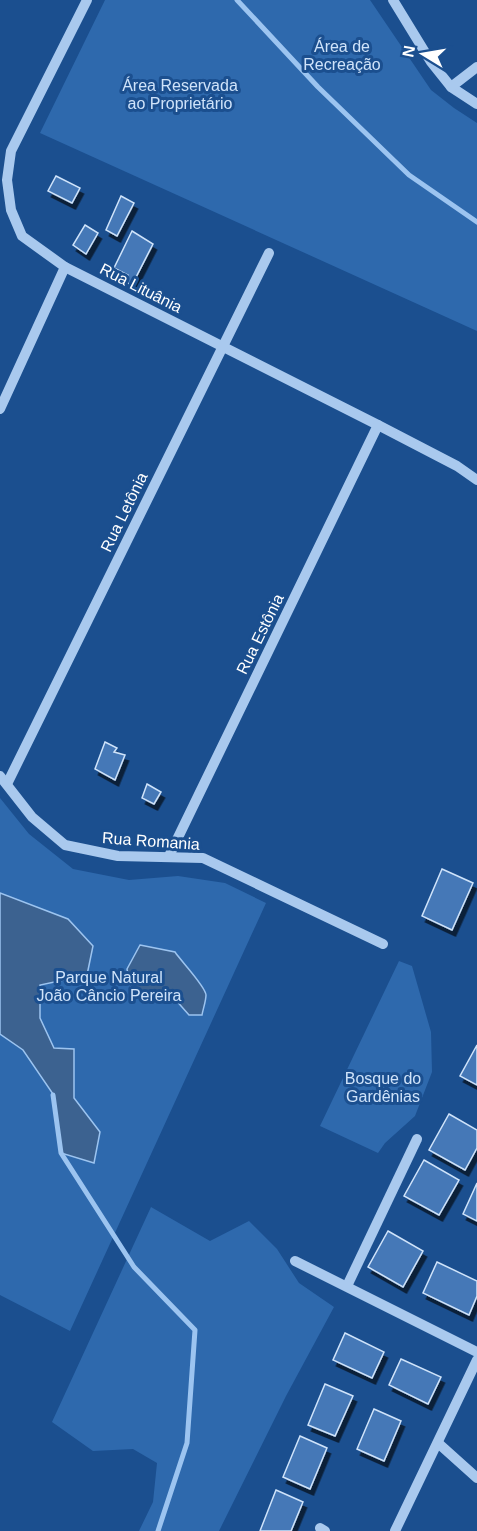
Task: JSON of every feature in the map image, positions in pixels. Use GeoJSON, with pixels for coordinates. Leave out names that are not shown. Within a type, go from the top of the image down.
{"type":"FeatureCollection","features":[{"type":"Feature","properties":{"kind":"street","name":"Rua Lituânia"},"geometry":{"type":"LineString","coordinates":[[87,0],[11,151],[7,180],[11,210],[22,236],[65,267],[378,425],[457,466],[477,480]]}},
{"type":"Feature","properties":{"kind":"street"},"geometry":{"type":"LineString","coordinates":[[393,0],[431,62],[451,87],[477,104]]}},
{"type":"Feature","properties":{"kind":"street"},"geometry":{"type":"LineString","coordinates":[[451,87],[477,67]]}},
{"type":"Feature","properties":{"kind":"street","name":"Rua Letônia"},"geometry":{"type":"LineString","coordinates":[[3,780],[268,253]]}},
{"type":"Feature","properties":{"kind":"street"},"geometry":{"type":"LineString","coordinates":[[0,409],[65,267]]}},
{"type":"Feature","properties":{"kind":"street","name":"Rua Estônia"},"geometry":{"type":"LineString","coordinates":[[169,856],[378,425]]}},
{"type":"Feature","properties":{"kind":"street","name":"Rua Romania"},"geometry":{"type":"LineString","coordinates":[[3,780],[32,817],[65,845],[118,856],[203,858],[383,944]]}},
{"type":"Feature","properties":{"kind":"street"},"geometry":{"type":"LineString","coordinates":[[347,1286],[417,1139]]}},
{"type":"Feature","properties":{"kind":"street"},"geometry":{"type":"LineString","coordinates":[[295,1261],[477,1352]]}},
{"type":"Feature","properties":{"kind":"street"},"geometry":{"type":"LineString","coordinates":[[395,1531],[477,1360]]}},
{"type":"Feature","properties":{"kind":"street"},"geometry":{"type":"LineString","coordinates":[[438,1443],[477,1478]]}},
{"type":"Feature","properties":{"kind":"green space","name":"Área Reservada ao Proprietário"},"geometry":{"type":"Polygon","coordinates":[[[105,0],[370,0],[431,90],[477,123],[477,331],[40,133],[105,0]]]}},
{"type":"Feature","properties":{"kind":"green space","name":"Parque Natural João Câncio Pereira"},"geometry":{"type":"Polygon","coordinates":[[[0,798],[29,834],[73,869],[129,880],[178,876],[225,883],[266,903],[70,1331],[0,1295],[0,798]]]}},
{"type":"Feature","properties":{"kind":"green space","name":"Bosque do Gardênias"},"geometry":{"type":"Polygon","coordinates":[[[399,961],[412,966],[431,1032],[432,1072],[415,1116],[385,1143],[378,1153],[320,1126],[399,961]]]}},
{"type":"Feature","properties":{"kind":"green space"},"geometry":{"type":"Polygon","coordinates":[[[151,1207],[210,1241],[249,1221],[277,1249],[299,1283],[334,1307],[286,1396],[219,1531],[139,1531],[153,1502],[157,1463],[133,1449],[93,1451],[52,1422],[151,1207]]]}},
{"type":"Feature","properties":{"kind":"shaded area"},"geometry":{"type":"Polygon","coordinates":[[[0,893],[68,919],[93,946],[87,975],[40,985],[40,1018],[54,1048],[74,1049],[74,1098],[100,1132],[94,1163],[61,1153],[53,1094],[23,1050],[0,1034],[0,893]]]}},
{"type":"Feature","properties":{"kind":"shaded area"},"geometry":{"type":"Polygon","coordinates":[[[140,945],[175,952],[205,991],[202,1015],[189,1015],[174,998],[160,996],[146,999],[136,994],[130,985],[127,969],[140,945]]]}},
{"type":"Feature","properties":{"kind":"building"},"geometry":{"type":"Polygon","coordinates":[[[56,176],[80,188],[72,203],[48,191],[56,176]]]}},
{"type":"Feature","properties":{"kind":"building"},"geometry":{"type":"Polygon","coordinates":[[[121,196],[134,203],[117,236],[106,230],[121,196]]]}},
{"type":"Feature","properties":{"kind":"building"},"geometry":{"type":"Polygon","coordinates":[[[85,225],[98,233],[86,254],[73,245],[85,225]]]}},
{"type":"Feature","properties":{"kind":"building"},"geometry":{"type":"Polygon","coordinates":[[[132,231],[153,244],[132,285],[125,282],[128,275],[114,268],[132,231]]]}},
{"type":"Feature","properties":{"kind":"building"},"geometry":{"type":"Polygon","coordinates":[[[105,742],[117,748],[114,752],[125,755],[115,780],[95,769],[105,742]]]}},
{"type":"Feature","properties":{"kind":"building"},"geometry":{"type":"Polygon","coordinates":[[[147,784],[161,792],[154,804],[142,798],[147,784]]]}},
{"type":"Feature","properties":{"kind":"building"},"geometry":{"type":"Polygon","coordinates":[[[442,869],[473,883],[452,930],[422,916],[442,869]]]}},
{"type":"Feature","properties":{"kind":"building"},"geometry":{"type":"Polygon","coordinates":[[[477,1045],[477,1085],[460,1076],[477,1045]]]}},
{"type":"Feature","properties":{"kind":"building"},"geometry":{"type":"Polygon","coordinates":[[[449,1114],[477,1130],[477,1148],[465,1170],[429,1150],[449,1114]]]}},
{"type":"Feature","properties":{"kind":"building"},"geometry":{"type":"Polygon","coordinates":[[[424,1160],[459,1180],[439,1215],[404,1196],[424,1160]]]}},
{"type":"Feature","properties":{"kind":"building"},"geometry":{"type":"Polygon","coordinates":[[[477,1183],[477,1221],[463,1214],[477,1183]]]}},
{"type":"Feature","properties":{"kind":"building"},"geometry":{"type":"Polygon","coordinates":[[[388,1231],[423,1251],[403,1287],[368,1267],[388,1231]]]}},
{"type":"Feature","properties":{"kind":"building"},"geometry":{"type":"Polygon","coordinates":[[[437,1262],[477,1281],[477,1296],[469,1315],[423,1293],[437,1262]]]}},
{"type":"Feature","properties":{"kind":"building"},"geometry":{"type":"Polygon","coordinates":[[[345,1333],[384,1352],[372,1378],[333,1360],[345,1333]]]}},
{"type":"Feature","properties":{"kind":"building"},"geometry":{"type":"Polygon","coordinates":[[[401,1359],[441,1377],[428,1404],[389,1385],[401,1359]]]}},
{"type":"Feature","properties":{"kind":"building"},"geometry":{"type":"Polygon","coordinates":[[[325,1384],[353,1396],[335,1436],[308,1425],[325,1384]]]}},
{"type":"Feature","properties":{"kind":"building"},"geometry":{"type":"Polygon","coordinates":[[[374,1409],[401,1421],[384,1461],[357,1449],[374,1409]]]}},
{"type":"Feature","properties":{"kind":"building"},"geometry":{"type":"Polygon","coordinates":[[[300,1436],[327,1448],[310,1489],[283,1477],[300,1436]]]}},
{"type":"Feature","properties":{"kind":"building"},"geometry":{"type":"Polygon","coordinates":[[[276,1490],[303,1502],[291,1531],[260,1531],[276,1490]]]}},
{"type":"Feature","properties":{"kind":"waterway"},"geometry":{"type":"LineString","coordinates":[[237,0],[318,87],[409,175],[477,222]]}},
{"type":"Feature","properties":{"kind":"waterway"},"geometry":{"type":"LineString","coordinates":[[53,1095],[61,1153],[134,1267],[195,1330],[187,1443],[158,1531]]}},
{"type":"Feature","properties":{"kind":"park label","name":"Área de Recreação"},"geometry":{"type":"Point","coordinates":[342,55]}}]}
